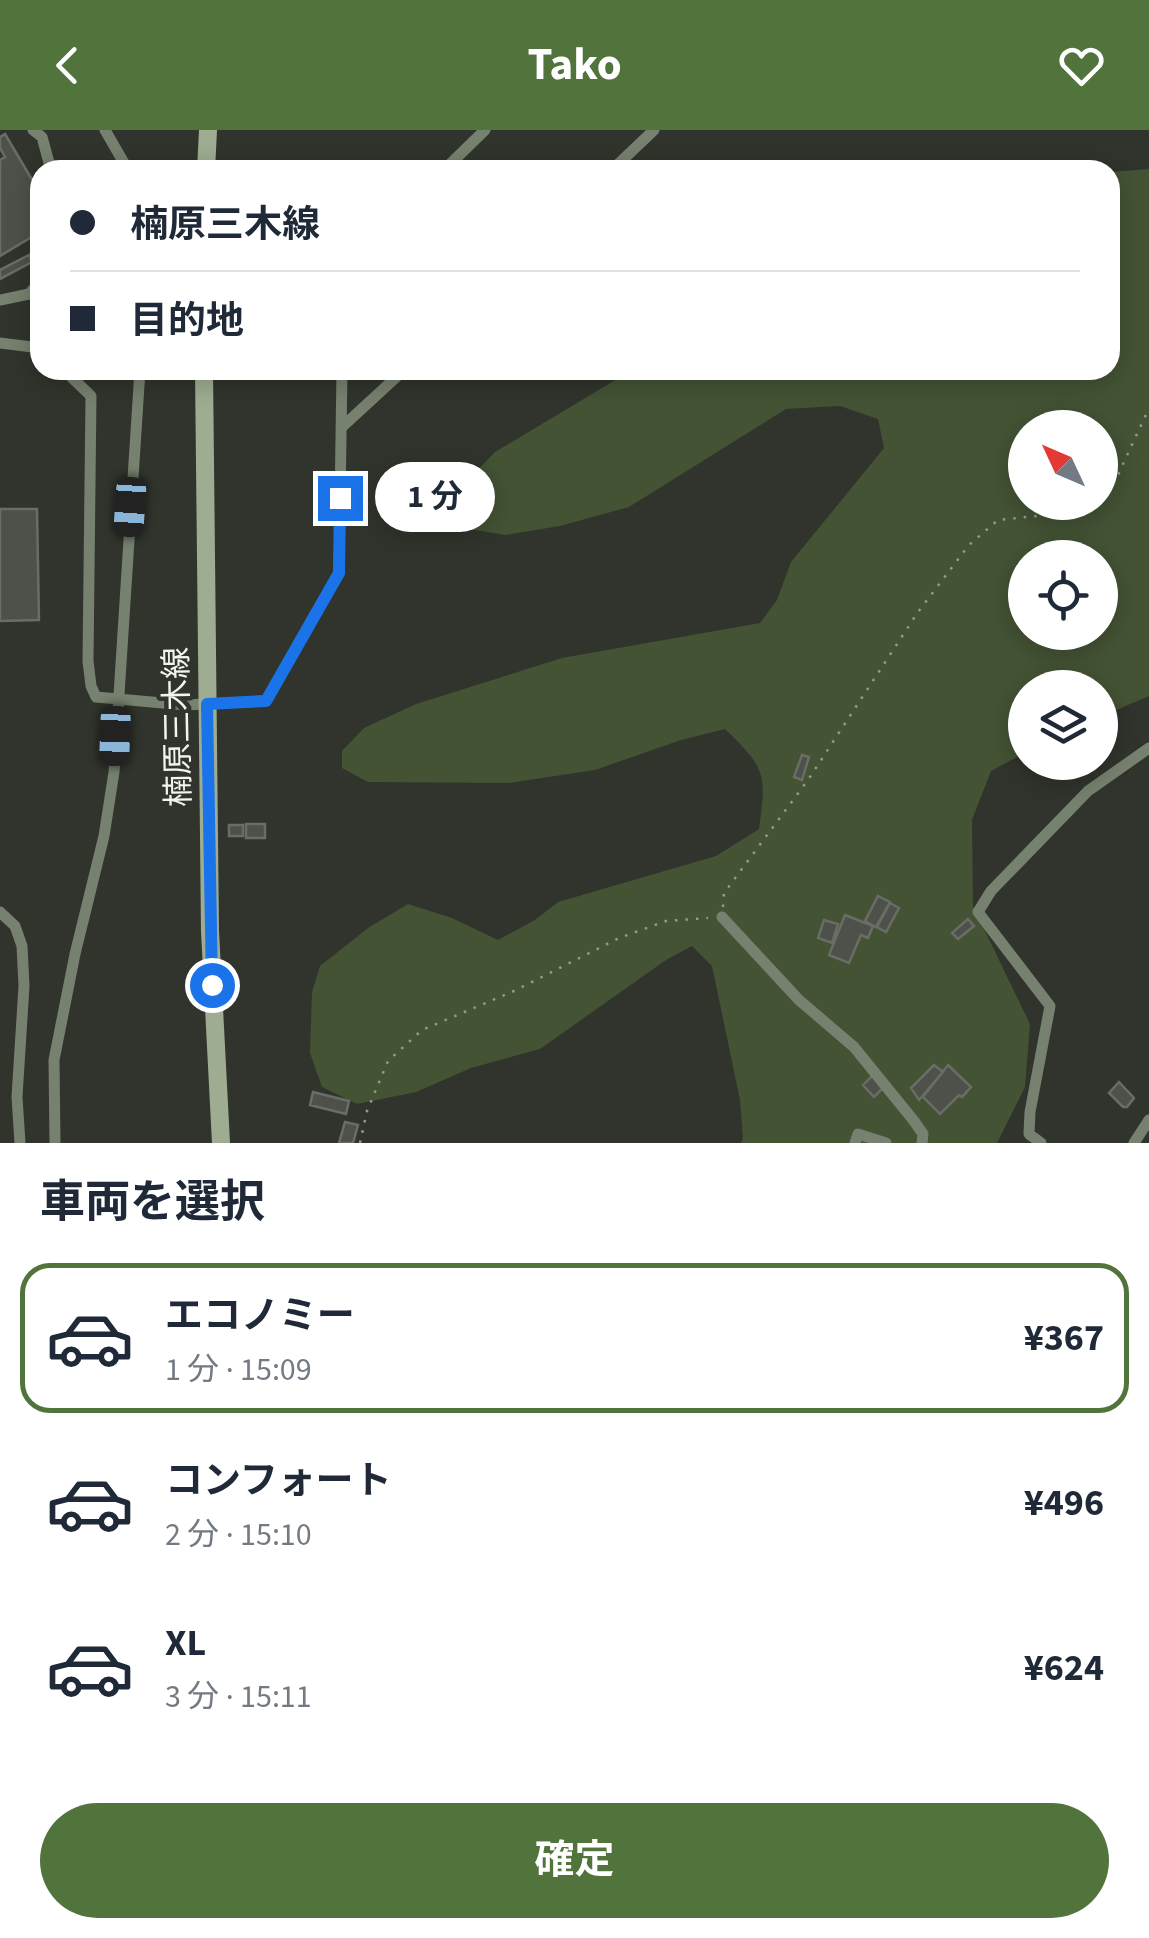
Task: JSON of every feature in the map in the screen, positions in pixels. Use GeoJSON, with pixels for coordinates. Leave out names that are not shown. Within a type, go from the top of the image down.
{"type":"FeatureCollection","features":[{"type":"Feature","properties":{"kind":"main road"},"geometry":{"type":"LineString","coordinates":[[206,160],[208,130]]}},
{"type":"Feature","properties":{"kind":"main road","name":"楠原三木線"},"geometry":{"type":"LineString","coordinates":[[204,380],[211,967],[222,1143]]}},
{"type":"Feature","properties":{"kind":"street"},"geometry":{"type":"LineString","coordinates":[[33,130],[42,137],[48,160]]}},
{"type":"Feature","properties":{"kind":"street"},"geometry":{"type":"LineString","coordinates":[[105,130],[122,160]]}},
{"type":"Feature","properties":{"kind":"street"},"geometry":{"type":"LineString","coordinates":[[454,160],[485,130]]}},
{"type":"Feature","properties":{"kind":"street"},"geometry":{"type":"LineString","coordinates":[[622,160],[654,130]]}},
{"type":"Feature","properties":{"kind":"street"},"geometry":{"type":"LineString","coordinates":[[0,300],[30,293]]}},
{"type":"Feature","properties":{"kind":"street"},"geometry":{"type":"LineString","coordinates":[[0,343],[30,347]]}},
{"type":"Feature","properties":{"kind":"street"},"geometry":{"type":"LineString","coordinates":[[74,380],[91,396],[91,686],[96,698],[207,704],[266,701],[339,573],[342,380]]}},
{"type":"Feature","properties":{"kind":"street"},"geometry":{"type":"LineString","coordinates":[[54,1143],[54,1060],[104,836],[114,772],[139,380]]}},
{"type":"Feature","properties":{"kind":"street"},"geometry":{"type":"LineString","coordinates":[[341,428],[393,380]]}},
{"type":"Feature","properties":{"kind":"street"},"geometry":{"type":"LineString","coordinates":[[1040,1143],[1030,1134],[1030,1112],[1050,1006],[978,912],[990,891],[1088,791],[1149,748]]}},
{"type":"Feature","properties":{"kind":"street"},"geometry":{"type":"LineString","coordinates":[[0,912],[15,926],[22,946],[20,1143]]}},
{"type":"Feature","properties":{"kind":"street"},"geometry":{"type":"LineString","coordinates":[[722,917],[799,1000],[854,1047],[914,1121],[923,1134],[922,1143]]}},
{"type":"Feature","properties":{"kind":"street"},"geometry":{"type":"LineString","coordinates":[[1134,1143],[1149,1120]]}},
{"type":"Feature","properties":{"kind":"street"},"geometry":{"type":"LineString","coordinates":[[855,1143],[858,1134],[886,1143]]}},
{"type":"Feature","properties":{"kind":"path"},"geometry":{"type":"LineString","coordinates":[[1118,476],[1149,408]]}},
{"type":"Feature","properties":{"kind":"path"},"geometry":{"type":"LineString","coordinates":[[360,1143],[366,1111],[388,1061],[422,1030],[547,975],[619,938],[666,921],[722,917],[724,893],[808,780],[918,612],[969,545],[998,520],[1008,518]]}},
{"type":"Feature","properties":{"kind":"green space"},"geometry":{"type":"Polygon","coordinates":[[[1149,169],[1149,696],[1118,709],[1118,670],[1008,670],[1008,762],[991,771],[972,820],[973,906],[1030,1024],[1025,1087],[997,1143],[741,1143],[740,1100],[712,966],[692,946],[540,1049],[471,1068],[416,1092],[357,1104],[322,1087],[310,1053],[312,992],[320,966],[368,928],[408,904],[452,918],[498,940],[558,902],[716,856],[759,829],[763,795],[755,763],[725,729],[595,770],[509,783],[368,782],[342,768],[342,751],[364,728],[416,704],[562,658],[760,623],[777,600],[791,562],[884,448],[878,419],[840,406],[786,409],[629,507],[560,526],[505,535],[456,527],[450,516],[461,487],[495,452],[615,380],[1120,380],[1120,171],[1149,169]]]}},
{"type":"Feature","properties":{"kind":"building"},"geometry":{"type":"Polygon","coordinates":[[[5,134],[30,176],[30,238],[0,256],[0,160],[5,157],[0,137],[5,134]]]}},
{"type":"Feature","properties":{"kind":"building"},"geometry":{"type":"Polygon","coordinates":[[[29,255],[30,263],[0,279],[0,270],[29,255]]]}},
{"type":"Feature","properties":{"kind":"building"},"geometry":{"type":"Polygon","coordinates":[[[0,509],[37,509],[39,620],[0,621],[0,509]]]}},
{"type":"Feature","properties":{"kind":"building"},"geometry":{"type":"Polygon","coordinates":[[[802,755],[809,757],[802,780],[794,777],[802,755]]]}},
{"type":"Feature","properties":{"kind":"building"},"geometry":{"type":"Polygon","coordinates":[[[246,824],[265,824],[265,838],[246,838],[246,824]]]}},
{"type":"Feature","properties":{"kind":"building"},"geometry":{"type":"Polygon","coordinates":[[[229,825],[243,825],[243,836],[229,836],[229,825]]]}},
{"type":"Feature","properties":{"kind":"building"},"geometry":{"type":"Polygon","coordinates":[[[878,896],[890,902],[876,927],[865,921],[878,896]]]}},
{"type":"Feature","properties":{"kind":"building"},"geometry":{"type":"Polygon","coordinates":[[[890,903],[899,908],[886,932],[877,927],[890,903]]]}},
{"type":"Feature","properties":{"kind":"building"},"geometry":{"type":"Polygon","coordinates":[[[845,915],[873,926],[868,938],[861,935],[849,963],[829,955],[845,915]]]}},
{"type":"Feature","properties":{"kind":"building"},"geometry":{"type":"Polygon","coordinates":[[[968,919],[974,926],[958,939],[952,933],[968,919]]]}},
{"type":"Feature","properties":{"kind":"building"},"geometry":{"type":"Polygon","coordinates":[[[824,920],[838,924],[832,943],[818,938],[824,920]]]}},
{"type":"Feature","properties":{"kind":"building"},"geometry":{"type":"Polygon","coordinates":[[[934,1065],[943,1072],[919,1100],[911,1088],[934,1065]]]}},
{"type":"Feature","properties":{"kind":"building"},"geometry":{"type":"Polygon","coordinates":[[[948,1065],[971,1087],[940,1114],[923,1097],[948,1065]]]}},
{"type":"Feature","properties":{"kind":"building"},"geometry":{"type":"Polygon","coordinates":[[[877,1071],[888,1083],[874,1097],[863,1085],[877,1071]]]}},
{"type":"Feature","properties":{"kind":"building"},"geometry":{"type":"Polygon","coordinates":[[[1119,1082],[1134,1098],[1127,1107],[1109,1093],[1119,1082]]]}},
{"type":"Feature","properties":{"kind":"building"},"geometry":{"type":"Polygon","coordinates":[[[313,1092],[349,1101],[346,1114],[310,1105],[313,1092]]]}},
{"type":"Feature","properties":{"kind":"building"},"geometry":{"type":"Polygon","coordinates":[[[345,1122],[358,1125],[353,1143],[339,1143],[345,1122]]]}},
{"type":"Feature","properties":{"kind":"route"},"geometry":{"type":"LineString","coordinates":[[212,985],[207,704],[266,701],[339,573],[340,498]]}}]}
